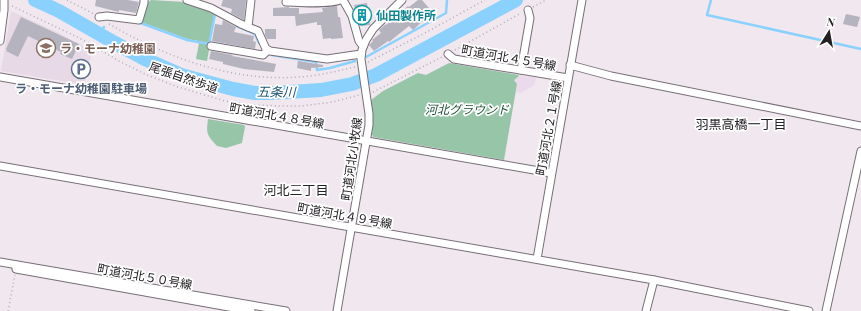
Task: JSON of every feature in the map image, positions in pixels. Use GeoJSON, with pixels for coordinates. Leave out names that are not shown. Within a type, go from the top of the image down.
{"type":"FeatureCollection","features":[{"type":"Feature","properties":{"kind":"street"},"geometry":{"type":"LineString","coordinates":[[99,18],[107,16],[139,20],[144,0]]}},
{"type":"Feature","properties":{"kind":"street"},"geometry":{"type":"LineString","coordinates":[[187,0],[206,3],[248,27],[258,31],[266,49],[268,50],[327,59],[361,54]]}},
{"type":"Feature","properties":{"kind":"street"},"geometry":{"type":"LineString","coordinates":[[248,27],[251,0]]}},
{"type":"Feature","properties":{"kind":"street"},"geometry":{"type":"LineString","coordinates":[[286,2],[323,3],[337,2],[340,0]]}},
{"type":"Feature","properties":{"kind":"street"},"geometry":{"type":"LineString","coordinates":[[343,0],[352,16],[359,40],[363,46]]}},
{"type":"Feature","properties":{"kind":"street","name":"町道河北小牧線"},"geometry":{"type":"LineString","coordinates":[[337,311],[367,142],[369,121],[361,54],[363,46],[373,29],[402,0]]}},
{"type":"Feature","properties":{"kind":"street","name":"町道河北２１号線"},"geometry":{"type":"LineString","coordinates":[[537,259],[582,0]]}},
{"type":"Feature","properties":{"kind":"street"},"geometry":{"type":"LineString","coordinates":[[0,40],[4,1]]}},
{"type":"Feature","properties":{"kind":"street"},"geometry":{"type":"LineString","coordinates":[[521,70],[530,18],[528,10]]}},
{"type":"Feature","properties":{"kind":"street"},"geometry":{"type":"LineString","coordinates":[[211,46],[262,55],[268,50]]}},
{"type":"Feature","properties":{"kind":"street","name":"町道河北４５号線"},"geometry":{"type":"LineString","coordinates":[[448,54],[454,59],[568,78]]}},
{"type":"Feature","properties":{"kind":"street"},"geometry":{"type":"LineString","coordinates":[[570,65],[611,76],[861,126]]}},
{"type":"Feature","properties":{"kind":"street","name":"町道河北４８号線"},"geometry":{"type":"LineString","coordinates":[[0,77],[551,173]]}},
{"type":"Feature","properties":{"kind":"street"},"geometry":{"type":"LineString","coordinates":[[826,311],[861,151]]}},
{"type":"Feature","properties":{"kind":"street","name":"町道河北４９号線"},"geometry":{"type":"LineString","coordinates":[[0,166],[537,259],[654,280],[809,311]]}},
{"type":"Feature","properties":{"kind":"street","name":"町道河北５０号線"},"geometry":{"type":"LineString","coordinates":[[0,262],[16,267],[286,311]]}},
{"type":"Feature","properties":{"kind":"street"},"geometry":{"type":"LineString","coordinates":[[16,267],[251,311]]}},
{"type":"Feature","properties":{"kind":"street"},"geometry":{"type":"LineString","coordinates":[[646,311],[654,280]]}},
{"type":"Feature","properties":{"kind":"path","name":"尾張自然歩道"},"geometry":{"type":"LineString","coordinates":[[4,1],[73,35],[147,75],[178,87],[245,104],[264,106],[301,106],[333,102],[377,90],[448,54],[546,0]]}},
{"type":"Feature","properties":{"kind":"path"},"geometry":{"type":"LineString","coordinates":[[8,311],[16,267]]}},
{"type":"Feature","properties":{"kind":"shaded area","name":"ラ・モーナ幼稚園"},"geometry":{"type":"Polygon","coordinates":[[[11,11],[59,33],[92,51],[85,85],[1,71],[11,11]]]}},
{"type":"Feature","properties":{"kind":"shaded area"},"geometry":{"type":"Polygon","coordinates":[[[519,75],[536,78],[534,85],[521,93],[516,92],[517,84],[514,79],[519,75]]]}},
{"type":"Feature","properties":{"kind":"green space"},"geometry":{"type":"Polygon","coordinates":[[[151,0],[185,2],[215,13],[209,43],[188,39],[141,22],[147,3],[151,0]]]}},
{"type":"Feature","properties":{"kind":"green space"},"geometry":{"type":"Polygon","coordinates":[[[199,43],[210,45],[207,61],[196,59],[199,43]]]}},
{"type":"Feature","properties":{"kind":"green space","name":"河北グラウンド"},"geometry":{"type":"Polygon","coordinates":[[[449,63],[519,75],[514,80],[517,84],[504,160],[373,137],[371,100],[383,91],[418,73],[426,75],[449,63]]]}},
{"type":"Feature","properties":{"kind":"green space"},"geometry":{"type":"Polygon","coordinates":[[[208,119],[244,125],[245,127],[242,143],[226,148],[217,146],[208,134],[208,119]]]}},
{"type":"Feature","properties":{"kind":"building"},"geometry":{"type":"Polygon","coordinates":[[[96,0],[128,0],[139,2],[136,13],[119,10],[119,12],[95,6],[96,0]]]}},
{"type":"Feature","properties":{"kind":"building"},"geometry":{"type":"Polygon","coordinates":[[[223,0],[246,0],[244,20],[231,13],[232,9],[221,6],[223,0]]]}},
{"type":"Feature","properties":{"kind":"building"},"geometry":{"type":"Polygon","coordinates":[[[418,0],[422,0],[435,15],[427,22],[425,19],[413,30],[409,26],[389,42],[388,41],[374,51],[369,45],[373,41],[372,40],[381,33],[379,30],[392,20],[395,23],[406,13],[403,10],[418,0]]]}},
{"type":"Feature","properties":{"kind":"building","name":"仙田製作所"},"geometry":{"type":"Polygon","coordinates":[[[367,3],[370,25],[360,26],[354,5],[367,3]]]}},
{"type":"Feature","properties":{"kind":"building"},"geometry":{"type":"Polygon","coordinates":[[[337,6],[343,38],[323,39],[321,25],[317,25],[317,22],[296,26],[295,16],[273,16],[273,8],[299,8],[299,14],[323,12],[322,8],[337,6]]]}},
{"type":"Feature","properties":{"kind":"building"},"geometry":{"type":"Polygon","coordinates":[[[846,14],[860,17],[857,27],[843,24],[846,14]]]}},
{"type":"Feature","properties":{"kind":"building"},"geometry":{"type":"Polygon","coordinates":[[[21,17],[79,44],[72,59],[28,36],[18,57],[6,51],[21,17]]]}},
{"type":"Feature","properties":{"kind":"building"},"geometry":{"type":"Polygon","coordinates":[[[223,20],[236,27],[234,32],[254,36],[253,41],[256,42],[255,49],[212,41],[215,24],[222,25],[223,20]]]}},
{"type":"Feature","properties":{"kind":"building"},"geometry":{"type":"Polygon","coordinates":[[[265,29],[276,29],[276,39],[267,39],[265,29]]]}},
{"type":"Feature","properties":{"kind":"building"},"geometry":{"type":"Polygon","coordinates":[[[211,51],[276,64],[274,72],[244,69],[223,64],[223,62],[209,59],[211,51]]]}},
{"type":"Feature","properties":{"kind":"building"},"geometry":{"type":"Polygon","coordinates":[[[298,61],[323,65],[323,67],[311,68],[311,71],[297,68],[298,61]]]}},
{"type":"Feature","properties":{"kind":"waterway","name":"五条川"},"geometry":{"type":"LineString","coordinates":[[35,0],[59,11],[145,59],[181,75],[233,89],[255,93],[321,90],[352,84],[376,75],[516,0]]}},
{"type":"Feature","properties":{"kind":"waterway"},"geometry":{"type":"LineString","coordinates":[[366,57],[446,13],[447,0]]}},
{"type":"Feature","properties":{"kind":"waterway"},"geometry":{"type":"LineString","coordinates":[[711,0],[707,15],[861,49]]}},
{"type":"Feature","properties":{"kind":"waterway"},"geometry":{"type":"LineString","coordinates":[[138,22],[187,40],[209,44],[215,14],[217,15]]}},
{"type":"Feature","properties":{"kind":"waterway"},"geometry":{"type":"LineString","coordinates":[[237,26],[255,34],[259,43]]}},
{"type":"Feature","properties":{"kind":"waterway"},"geometry":{"type":"LineString","coordinates":[[99,34],[104,27]]}},
{"type":"Feature","properties":{"kind":"waterway"},"geometry":{"type":"LineString","coordinates":[[272,55],[316,62],[317,70],[355,61]]}},
{"type":"Feature","properties":{"kind":"place","name":"仙田製作所"},"geometry":{"type":"Point","coordinates":[362,15]}},
{"type":"Feature","properties":{"kind":"place","name":"ラ・モーナ幼稚園"},"geometry":{"type":"Point","coordinates":[46,48]}},
{"type":"Feature","properties":{"kind":"place","name":"ラ・モーナ幼稚園駐車場"},"geometry":{"type":"Point","coordinates":[81,69]}},
{"type":"Feature","properties":{"kind":"district","name":"羽黒高橋一丁目"},"geometry":{"type":"Point","coordinates":[741,123]}},
{"type":"Feature","properties":{"kind":"district","name":"河北三丁目"},"geometry":{"type":"Point","coordinates":[296,189]}}]}
